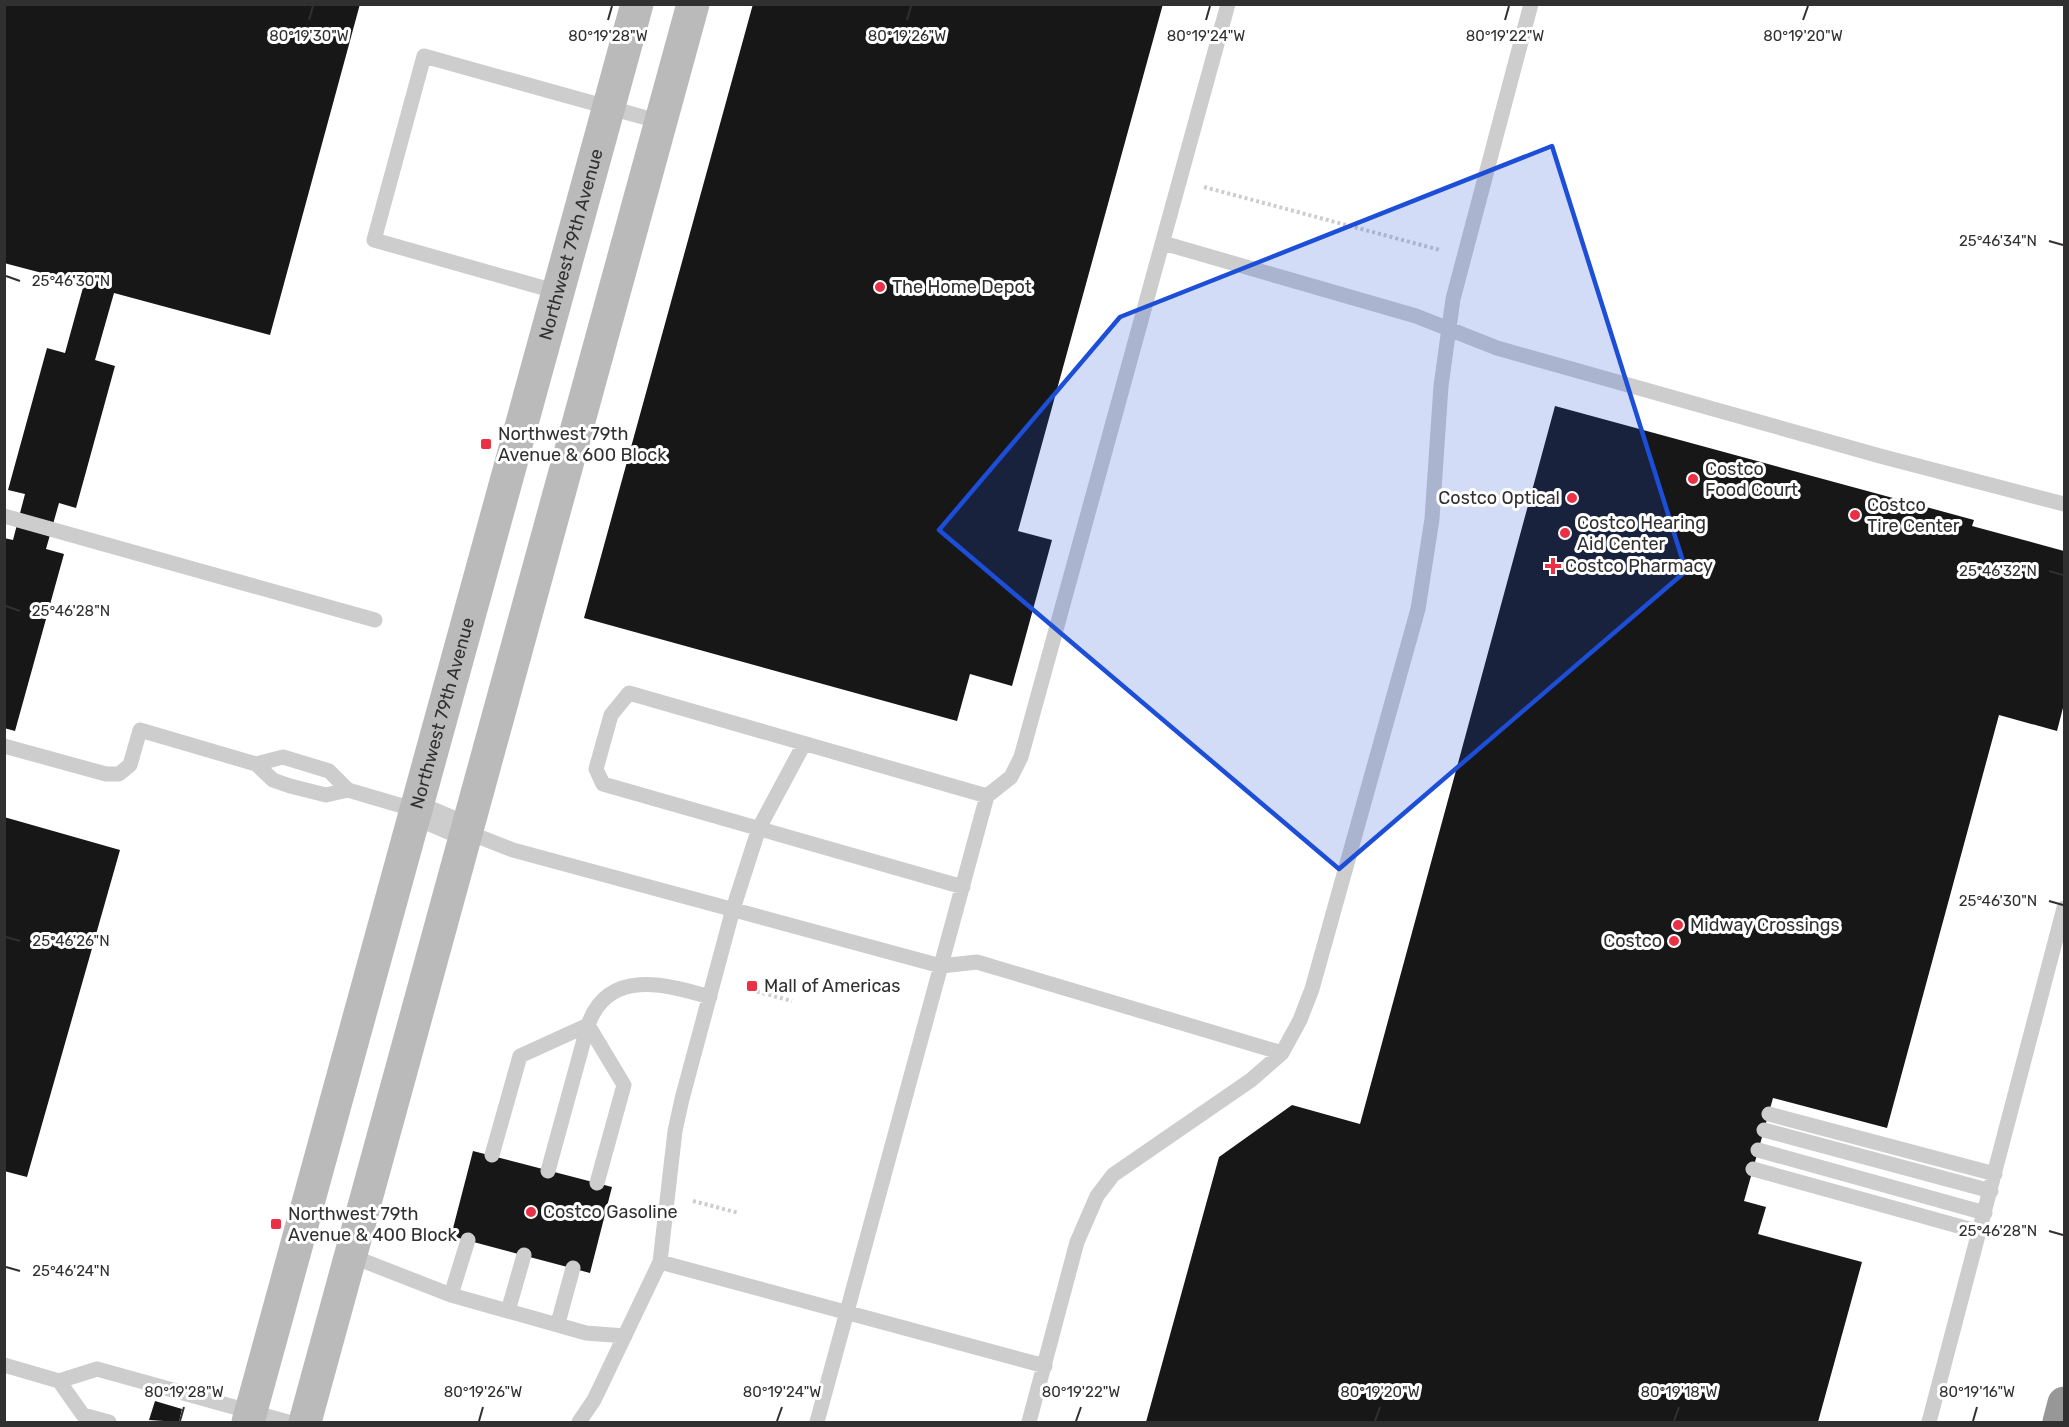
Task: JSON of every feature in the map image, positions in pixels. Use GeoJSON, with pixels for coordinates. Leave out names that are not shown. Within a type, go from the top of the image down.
{"type":"FeatureCollection","features":[{"type":"Feature","properties":{"kind":"highway"},"geometry":{"type":"LineString","coordinates":[[2059,1422],[2064,1403]]}},
{"type":"Feature","properties":{"kind":"street","name":"Northwest 79th Avenue"},"geometry":{"type":"LineString","coordinates":[[249,1417],[637,4]]}},
{"type":"Feature","properties":{"kind":"street"},"geometry":{"type":"LineString","coordinates":[[305,1422],[693,4]]}},
{"type":"Feature","properties":{"kind":"street"},"geometry":{"type":"LineString","coordinates":[[416,810],[466,832]]}},
{"type":"Feature","properties":{"kind":"lane"},"geometry":{"type":"LineString","coordinates":[[817,1422],[987,796],[1011,777],[1021,757],[1228,4]]}},
{"type":"Feature","properties":{"kind":"lane"},"geometry":{"type":"LineString","coordinates":[[1029,1422],[1077,1242],[1102,1189],[1113,1175],[1251,1080],[1282,1053],[1300,1020],[1311,989],[1418,609],[1432,519],[1448,330],[1478,198],[1531,4]]}},
{"type":"Feature","properties":{"kind":"lane"},"geometry":{"type":"LineString","coordinates":[[558,292],[374,240],[424,56],[661,122]]}},
{"type":"Feature","properties":{"kind":"lane"},"geometry":{"type":"LineString","coordinates":[[1163,243],[1416,316],[1504,350],[1909,464],[2064,504]]}},
{"type":"Feature","properties":{"kind":"lane"},"geometry":{"type":"LineString","coordinates":[[4,516],[375,620]]}},
{"type":"Feature","properties":{"kind":"lane"},"geometry":{"type":"LineString","coordinates":[[963,887],[603,784],[596,769],[611,715],[629,693],[987,796]]}},
{"type":"Feature","properties":{"kind":"lane"},"geometry":{"type":"LineString","coordinates":[[4,746],[106,774],[119,774],[130,765],[140,730],[256,764],[273,780],[290,786],[326,795],[348,790]]}},
{"type":"Feature","properties":{"kind":"lane"},"geometry":{"type":"LineString","coordinates":[[579,1422],[594,1400],[653,1282],[660,1262],[675,1131],[733,909],[759,828],[804,744]]}},
{"type":"Feature","properties":{"kind":"lane"},"geometry":{"type":"LineString","coordinates":[[256,764],[283,757],[329,771],[348,790],[416,810]]}},
{"type":"Feature","properties":{"kind":"lane"},"geometry":{"type":"LineString","coordinates":[[466,832],[513,850],[941,966],[977,962],[1282,1053]]}},
{"type":"Feature","properties":{"kind":"lane"},"geometry":{"type":"LineString","coordinates":[[1929,1422],[2064,908]]}},
{"type":"Feature","properties":{"kind":"lane"},"geometry":{"type":"LineString","coordinates":[[548,1170],[593,1010],[606,996],[632,985],[665,984],[710,997]]}},
{"type":"Feature","properties":{"kind":"lane"},"geometry":{"type":"LineString","coordinates":[[492,1155],[520,1056],[588,1025]]}},
{"type":"Feature","properties":{"kind":"lane"},"geometry":{"type":"LineString","coordinates":[[588,1025],[624,1085],[597,1183]]}},
{"type":"Feature","properties":{"kind":"lane"},"geometry":{"type":"LineString","coordinates":[[1769,1114],[1995,1174]]}},
{"type":"Feature","properties":{"kind":"lane"},"geometry":{"type":"LineString","coordinates":[[1764,1130],[1990,1191]]}},
{"type":"Feature","properties":{"kind":"lane"},"geometry":{"type":"LineString","coordinates":[[1758,1150],[1985,1213]]}},
{"type":"Feature","properties":{"kind":"lane"},"geometry":{"type":"LineString","coordinates":[[1753,1169],[1980,1232]]}},
{"type":"Feature","properties":{"kind":"lane"},"geometry":{"type":"LineString","coordinates":[[451,1295],[468,1240]]}},
{"type":"Feature","properties":{"kind":"lane"},"geometry":{"type":"LineString","coordinates":[[508,1311],[524,1255]]}},
{"type":"Feature","properties":{"kind":"lane"},"geometry":{"type":"LineString","coordinates":[[351,1256],[380,1265],[451,1295],[586,1332],[625,1335]]}},
{"type":"Feature","properties":{"kind":"lane"},"geometry":{"type":"LineString","coordinates":[[660,1262],[1044,1366]]}},
{"type":"Feature","properties":{"kind":"lane"},"geometry":{"type":"LineString","coordinates":[[558,1323],[573,1268]]}},
{"type":"Feature","properties":{"kind":"lane"},"geometry":{"type":"LineString","coordinates":[[4,1365],[59,1381],[97,1369],[249,1417],[288,1422]]}},
{"type":"Feature","properties":{"kind":"lane"},"geometry":{"type":"LineString","coordinates":[[59,1381],[83,1415],[110,1422]]}},
{"type":"Feature","properties":{"kind":"path"},"geometry":{"type":"LineString","coordinates":[[1203,186],[1443,250]]}},
{"type":"Feature","properties":{"kind":"path"},"geometry":{"type":"LineString","coordinates":[[751,990],[792,1001]]}},
{"type":"Feature","properties":{"kind":"path"},"geometry":{"type":"LineString","coordinates":[[693,1201],[739,1213]]}},
{"type":"Feature","properties":{"kind":"highlighted area"},"geometry":{"type":"Polygon","coordinates":[[[1552,146],[1686,571],[1339,869],[939,530],[1120,317],[1552,146]]]}},
{"type":"Feature","properties":{"kind":"building"},"geometry":{"type":"Polygon","coordinates":[[[4,4],[360,4],[270,335],[114,293],[95,360],[115,366],[76,508],[59,503],[46,549],[64,554],[15,731],[4,728],[4,538],[13,540],[25,494],[8,490],[47,348],[65,353],[84,284],[4,263],[4,4]]]}},
{"type":"Feature","properties":{"kind":"building","name":"The Home Depot"},"geometry":{"type":"Polygon","coordinates":[[[753,4],[1163,4],[1018,531],[1052,540],[1012,686],[970,674],[957,721],[584,618],[753,4]]]}},
{"type":"Feature","properties":{"kind":"building","name":"Midway Crossings"},"geometry":{"type":"Polygon","coordinates":[[[1555,406],[1974,520],[1972,526],[2064,551],[2064,704],[2057,731],[1999,715],[1887,1128],[1773,1098],[1744,1201],[1766,1207],[1758,1234],[1862,1262],[1818,1422],[1146,1422],[1219,1157],[1292,1105],[1360,1124],[1555,406]]]}},
{"type":"Feature","properties":{"kind":"building"},"geometry":{"type":"Polygon","coordinates":[[[4,817],[120,850],[27,1177],[4,1171],[4,817]]]}},
{"type":"Feature","properties":{"kind":"building","name":"Costco Gasoline"},"geometry":{"type":"Polygon","coordinates":[[[473,1151],[612,1187],[590,1273],[451,1236],[473,1151]]]}},
{"type":"Feature","properties":{"kind":"building"},"geometry":{"type":"Polygon","coordinates":[[[155,1401],[182,1409],[179,1422],[149,1420],[155,1401]]]}},
{"type":"Feature","properties":{"kind":"place","name":"The Home Depot"},"geometry":{"type":"Point","coordinates":[880,287]}},
{"type":"Feature","properties":{"kind":"place","name":"Northwest 79th Avenue & 600 Block"},"geometry":{"type":"Point","coordinates":[486,444]}},
{"type":"Feature","properties":{"kind":"place","name":"Costco Food Court"},"geometry":{"type":"Point","coordinates":[1693,479]}},
{"type":"Feature","properties":{"kind":"place","name":"Costco Optical"},"geometry":{"type":"Point","coordinates":[1572,498]}},
{"type":"Feature","properties":{"kind":"place","name":"Costco Tire Center"},"geometry":{"type":"Point","coordinates":[1855,515]}},
{"type":"Feature","properties":{"kind":"place","name":"Costco Hearing Aid Center"},"geometry":{"type":"Point","coordinates":[1565,533]}},
{"type":"Feature","properties":{"kind":"place","name":"Costco Pharmacy"},"geometry":{"type":"Point","coordinates":[1553,566]}},
{"type":"Feature","properties":{"kind":"place","name":"Midway Crossings"},"geometry":{"type":"Point","coordinates":[1678,925]}},
{"type":"Feature","properties":{"kind":"place","name":"Costco"},"geometry":{"type":"Point","coordinates":[1674,941]}},
{"type":"Feature","properties":{"kind":"place","name":"Mall of Americas"},"geometry":{"type":"Point","coordinates":[752,986]}},
{"type":"Feature","properties":{"kind":"place","name":"Costco Gasoline"},"geometry":{"type":"Point","coordinates":[531,1212]}},
{"type":"Feature","properties":{"kind":"place","name":"Northwest 79th Avenue & 400 Block"},"geometry":{"type":"Point","coordinates":[276,1224]}}]}
